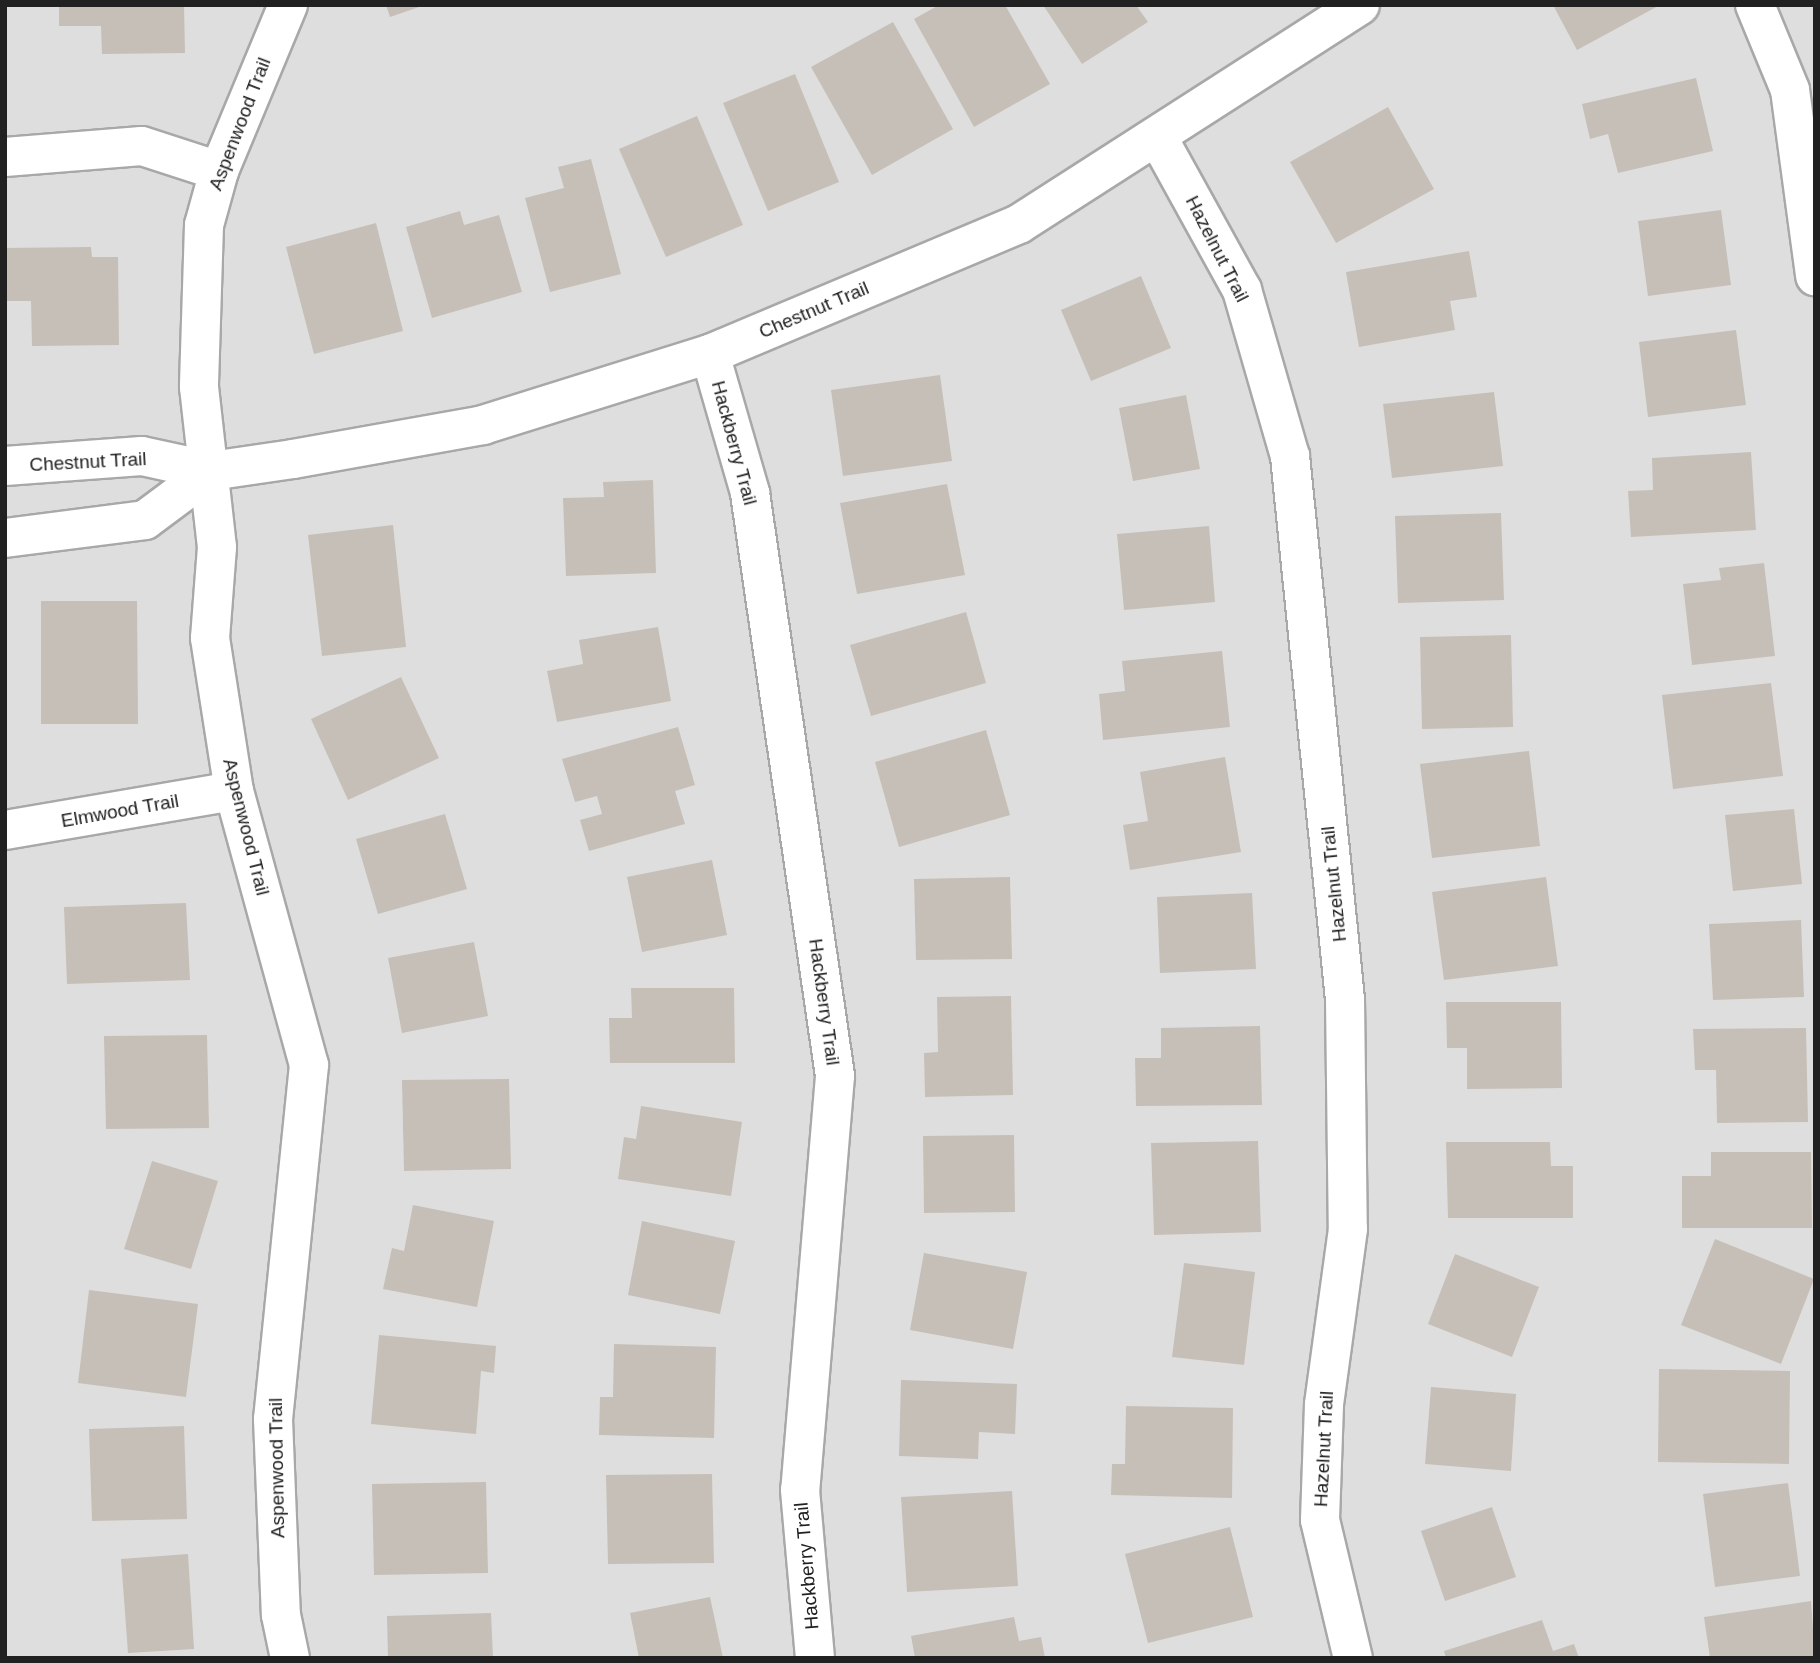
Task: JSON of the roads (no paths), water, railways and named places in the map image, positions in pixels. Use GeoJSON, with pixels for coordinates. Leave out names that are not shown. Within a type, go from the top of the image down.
{"type":"FeatureCollection","features":[{"type":"Feature","properties":{"kind":"street","name":"Aspenwood Trail"},"geometry":{"type":"LineString","coordinates":[[288,5],[219,171],[204,225],[199,387],[211,471],[217,547],[210,638],[234,791],[309,1065],[272,1419],[281,1615],[290,1658]]}},
{"type":"Feature","properties":{"kind":"street","name":"Chestnut Trail"},"geometry":{"type":"LineString","coordinates":[[5,466],[142,456],[211,471],[483,425],[710,354],[1019,225],[1360,5]]}},
{"type":"Feature","properties":{"kind":"street"},"geometry":{"type":"LineString","coordinates":[[1755,5],[1790,90],[1815,276]]}},
{"type":"Feature","properties":{"kind":"street","name":"Hazelnut Trail"},"geometry":{"type":"LineString","coordinates":[[1157,136],[1242,290],[1290,456],[1345,999],[1348,1229],[1324,1405],[1320,1520],[1353,1658]]}},
{"type":"Feature","properties":{"kind":"street"},"geometry":{"type":"LineString","coordinates":[[5,157],[142,146],[219,171]]}},
{"type":"Feature","properties":{"kind":"street","name":"Hackberry Trail"},"geometry":{"type":"LineString","coordinates":[[710,354],[750,493],[835,1076],[800,1490],[815,1658]]}},
{"type":"Feature","properties":{"kind":"street","name":"Chestnut Trail"},"geometry":{"type":"LineString","coordinates":[[5,538],[145,520],[211,471]]}},
{"type":"Feature","properties":{"kind":"street","name":"Elmwood Trail"},"geometry":{"type":"LineString","coordinates":[[5,830],[234,791]]}}]}
